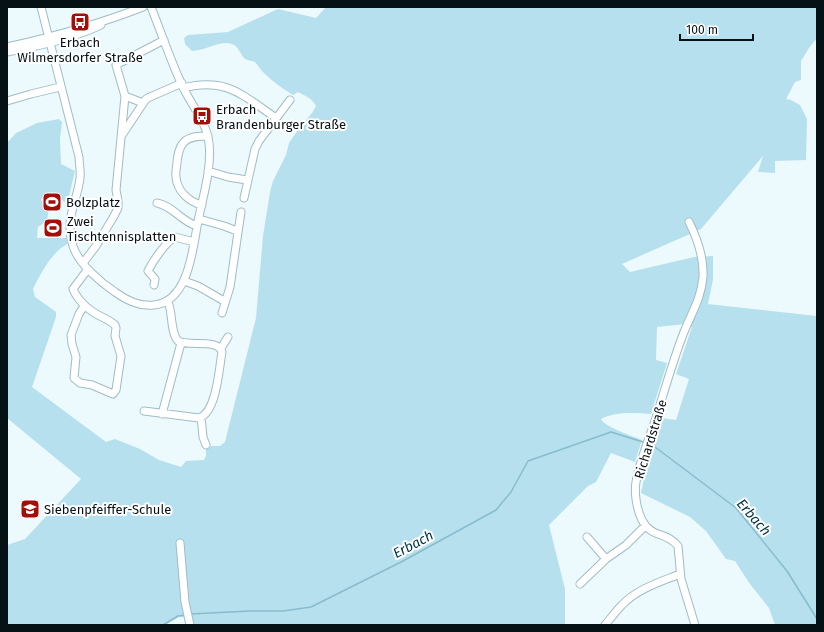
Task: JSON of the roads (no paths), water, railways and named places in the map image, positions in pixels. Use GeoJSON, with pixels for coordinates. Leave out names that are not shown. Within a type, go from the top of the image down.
{"type":"FeatureCollection","features":[{"type":"Feature","properties":{"kind":"street"},"geometry":{"type":"LineString","coordinates":[[41,7],[60,87],[79,156],[80,176],[69,226],[73,247],[77,255],[86,266],[108,288],[127,300],[142,305],[151,306],[168,302],[178,291],[184,281],[202,205],[210,152],[208,136],[182,86],[151,7]]}},
{"type":"Feature","properties":{"kind":"street"},"geometry":{"type":"LineString","coordinates":[[7,52],[91,29],[123,14],[143,7]]}},
{"type":"Feature","properties":{"kind":"street"},"geometry":{"type":"LineString","coordinates":[[7,47],[49,40]]}},
{"type":"Feature","properties":{"kind":"street"},"geometry":{"type":"LineString","coordinates":[[84,306],[79,314],[71,335],[76,358],[74,378],[80,382],[92,385],[113,394],[116,390],[121,356],[115,336],[116,328],[113,323],[84,306],[75,294],[74,289],[118,208],[116,190],[125,96],[116,65],[164,40]]}},
{"type":"Feature","properties":{"kind":"street"},"geometry":{"type":"LineString","coordinates":[[122,135],[143,102],[150,97],[182,86],[216,84],[224,86],[240,93],[276,118]]}},
{"type":"Feature","properties":{"kind":"street"},"geometry":{"type":"LineString","coordinates":[[7,101],[60,87]]}},
{"type":"Feature","properties":{"kind":"street"},"geometry":{"type":"LineString","coordinates":[[125,96],[143,102]]}},
{"type":"Feature","properties":{"kind":"street"},"geometry":{"type":"LineString","coordinates":[[244,198],[255,149],[259,141],[290,100]]}},
{"type":"Feature","properties":{"kind":"street"},"geometry":{"type":"LineString","coordinates":[[202,205],[192,202],[179,189],[176,176],[178,154],[183,142],[188,139],[208,136]]}},
{"type":"Feature","properties":{"kind":"street"},"geometry":{"type":"LineString","coordinates":[[208,171],[228,177],[248,180]]}},
{"type":"Feature","properties":{"kind":"street"},"geometry":{"type":"LineString","coordinates":[[157,203],[167,206],[189,224],[198,223],[224,226],[237,231]]}},
{"type":"Feature","properties":{"kind":"street"},"geometry":{"type":"LineString","coordinates":[[222,313],[224,301],[230,287],[237,231],[241,212]]}},
{"type":"Feature","properties":{"kind":"street","name":"Richardstraße"},"geometry":{"type":"LineString","coordinates":[[645,526],[637,501],[636,482],[685,330],[699,301],[703,276],[700,248],[689,222]]}},
{"type":"Feature","properties":{"kind":"street"},"geometry":{"type":"LineString","coordinates":[[154,285],[155,279],[148,271],[168,242],[175,237],[194,242]]}},
{"type":"Feature","properties":{"kind":"street"},"geometry":{"type":"LineString","coordinates":[[184,281],[198,286],[224,301]]}},
{"type":"Feature","properties":{"kind":"street"},"geometry":{"type":"LineString","coordinates":[[168,302],[176,339],[180,343],[195,345],[209,343],[221,348]]}},
{"type":"Feature","properties":{"kind":"street"},"geometry":{"type":"LineString","coordinates":[[206,445],[203,437],[201,417],[211,405],[216,392],[222,352],[221,348],[228,337]]}},
{"type":"Feature","properties":{"kind":"street"},"geometry":{"type":"LineString","coordinates":[[162,414],[180,343]]}},
{"type":"Feature","properties":{"kind":"street"},"geometry":{"type":"LineString","coordinates":[[144,411],[201,417]]}},
{"type":"Feature","properties":{"kind":"street"},"geometry":{"type":"LineString","coordinates":[[580,584],[606,559],[626,545],[645,526],[652,532],[670,539],[678,546],[680,574],[695,625]]}},
{"type":"Feature","properties":{"kind":"street"},"geometry":{"type":"LineString","coordinates":[[587,537],[606,559]]}},
{"type":"Feature","properties":{"kind":"street"},"geometry":{"type":"LineString","coordinates":[[180,542],[190,625]]}},
{"type":"Feature","properties":{"kind":"street"},"geometry":{"type":"LineString","coordinates":[[605,625],[622,604],[631,597],[642,590],[680,574]]}},
{"type":"Feature","properties":{"kind":"waterway","name":"Erbach"},"geometry":{"type":"LineString","coordinates":[[190,614],[283,611],[311,607],[403,561],[496,510],[511,492],[528,461],[611,432],[643,442]]}},
{"type":"Feature","properties":{"kind":"waterway","name":"Erbach"},"geometry":{"type":"LineString","coordinates":[[655,447],[736,508],[787,571],[817,619]]}},
{"type":"Feature","properties":{"kind":"waterway","name":"Erbach"},"geometry":{"type":"LineString","coordinates":[[163,625],[178,616],[186,615]]}},
{"type":"Feature","properties":{"kind":"place","name":"Erbach Wilmersdorfer Straße"},"geometry":{"type":"Point","coordinates":[80,22]}},
{"type":"Feature","properties":{"kind":"place","name":"Erbach Brandenburger Straße"},"geometry":{"type":"Point","coordinates":[202,116]}},
{"type":"Feature","properties":{"kind":"place","name":"Bolzplatz"},"geometry":{"type":"Point","coordinates":[52,202]}},
{"type":"Feature","properties":{"kind":"place","name":"Zwei Tischtennisplatten"},"geometry":{"type":"Point","coordinates":[53,228]}},
{"type":"Feature","properties":{"kind":"place","name":"Siebenpfeiffer-Schule"},"geometry":{"type":"Point","coordinates":[30,509]}}]}
